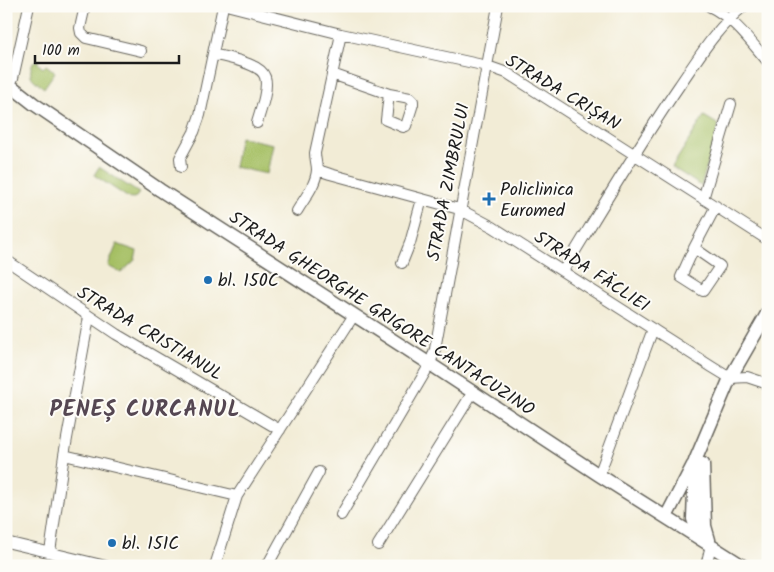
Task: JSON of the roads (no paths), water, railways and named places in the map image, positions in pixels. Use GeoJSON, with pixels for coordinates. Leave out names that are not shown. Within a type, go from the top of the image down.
{"type":"FeatureCollection","features":[{"type":"Feature","properties":{"kind":"main road","name":"STRADA GHEORGHE GRIGORE CANTACUZINO"},"geometry":{"type":"LineString","coordinates":[[7,87],[160,190],[599,475],[743,566]]}},
{"type":"Feature","properties":{"kind":"main road"},"geometry":{"type":"LineString","coordinates":[[666,517],[695,461],[730,378],[768,312]]}},
{"type":"Feature","properties":{"kind":"main road"},"geometry":{"type":"LineString","coordinates":[[704,438],[705,526],[710,545]]}},
{"type":"Feature","properties":{"kind":"main road"},"geometry":{"type":"LineString","coordinates":[[695,461],[693,519],[697,530],[710,545]]}},
{"type":"Feature","properties":{"kind":"street"},"geometry":{"type":"LineString","coordinates":[[7,87],[29,6]]}},
{"type":"Feature","properties":{"kind":"street"},"geometry":{"type":"LineString","coordinates":[[85,6],[80,28],[81,33],[86,38],[141,51]]}},
{"type":"Feature","properties":{"kind":"street"},"geometry":{"type":"LineString","coordinates":[[181,167],[180,158],[198,123],[223,6]]}},
{"type":"Feature","properties":{"kind":"street","name":"STRADA CRIȘAN"},"geometry":{"type":"LineString","coordinates":[[230,6],[341,34],[507,72],[768,240]]}},
{"type":"Feature","properties":{"kind":"street","name":"STRADA ZIMBRULUI"},"geometry":{"type":"LineString","coordinates":[[341,516],[430,364],[498,6]]}},
{"type":"Feature","properties":{"kind":"street"},"geometry":{"type":"LineString","coordinates":[[710,6],[740,29],[768,62]]}},
{"type":"Feature","properties":{"kind":"street"},"geometry":{"type":"LineString","coordinates":[[563,271],[635,154],[685,78],[728,19],[744,6]]}},
{"type":"Feature","properties":{"kind":"street"},"geometry":{"type":"LineString","coordinates":[[297,211],[314,182],[317,167],[315,153],[341,34]]}},
{"type":"Feature","properties":{"kind":"street"},"geometry":{"type":"LineString","coordinates":[[213,54],[251,65],[262,72],[265,77],[266,88],[257,124]]}},
{"type":"Feature","properties":{"kind":"street"},"geometry":{"type":"LineString","coordinates":[[332,74],[389,94]]}},
{"type":"Feature","properties":{"kind":"street"},"geometry":{"type":"LineString","coordinates":[[704,199],[731,104]]}},
{"type":"Feature","properties":{"kind":"street","name":"STRADA FĂCLIEI"},"geometry":{"type":"LineString","coordinates":[[317,167],[321,171],[330,174],[459,209],[493,227],[730,378]]}},
{"type":"Feature","properties":{"kind":"street"},"geometry":{"type":"LineString","coordinates":[[402,263],[422,199]]}},
{"type":"Feature","properties":{"kind":"street"},"geometry":{"type":"LineString","coordinates":[[694,248],[716,206]]}},
{"type":"Feature","properties":{"kind":"street","name":"STRADA CRISTIANUL"},"geometry":{"type":"LineString","coordinates":[[6,260],[89,317],[280,430]]}},
{"type":"Feature","properties":{"kind":"street"},"geometry":{"type":"LineString","coordinates":[[215,566],[237,496],[354,315]]}},
{"type":"Feature","properties":{"kind":"street"},"geometry":{"type":"LineString","coordinates":[[50,552],[64,455],[89,317]]}},
{"type":"Feature","properties":{"kind":"street"},"geometry":{"type":"LineString","coordinates":[[599,475],[653,329]]}},
{"type":"Feature","properties":{"kind":"street"},"geometry":{"type":"LineString","coordinates":[[730,378],[747,377],[768,384]]}},
{"type":"Feature","properties":{"kind":"street"},"geometry":{"type":"LineString","coordinates":[[378,545],[473,392]]}},
{"type":"Feature","properties":{"kind":"street"},"geometry":{"type":"LineString","coordinates":[[64,455],[237,496]]}},
{"type":"Feature","properties":{"kind":"street"},"geometry":{"type":"LineString","coordinates":[[267,566],[319,472]]}},
{"type":"Feature","properties":{"kind":"street"},"geometry":{"type":"LineString","coordinates":[[6,542],[106,566]]}},
{"type":"Feature","properties":{"kind":"street"},"geometry":{"type":"LineString","coordinates":[[706,566],[710,545]]}},
{"type":"Feature","properties":{"kind":"place","name":"Policlinica Euromed"},"geometry":{"type":"Point","coordinates":[489,199]}},
{"type":"Feature","properties":{"kind":"place","name":"bl. 150C"},"geometry":{"type":"Point","coordinates":[208,280]}},
{"type":"Feature","properties":{"kind":"place","name":"bl. 151C"},"geometry":{"type":"Point","coordinates":[112,543]}},
{"type":"Feature","properties":{"kind":"district","name":"PENEȘ CURCANUL"},"geometry":{"type":"Point","coordinates":[145,408]}}]}
